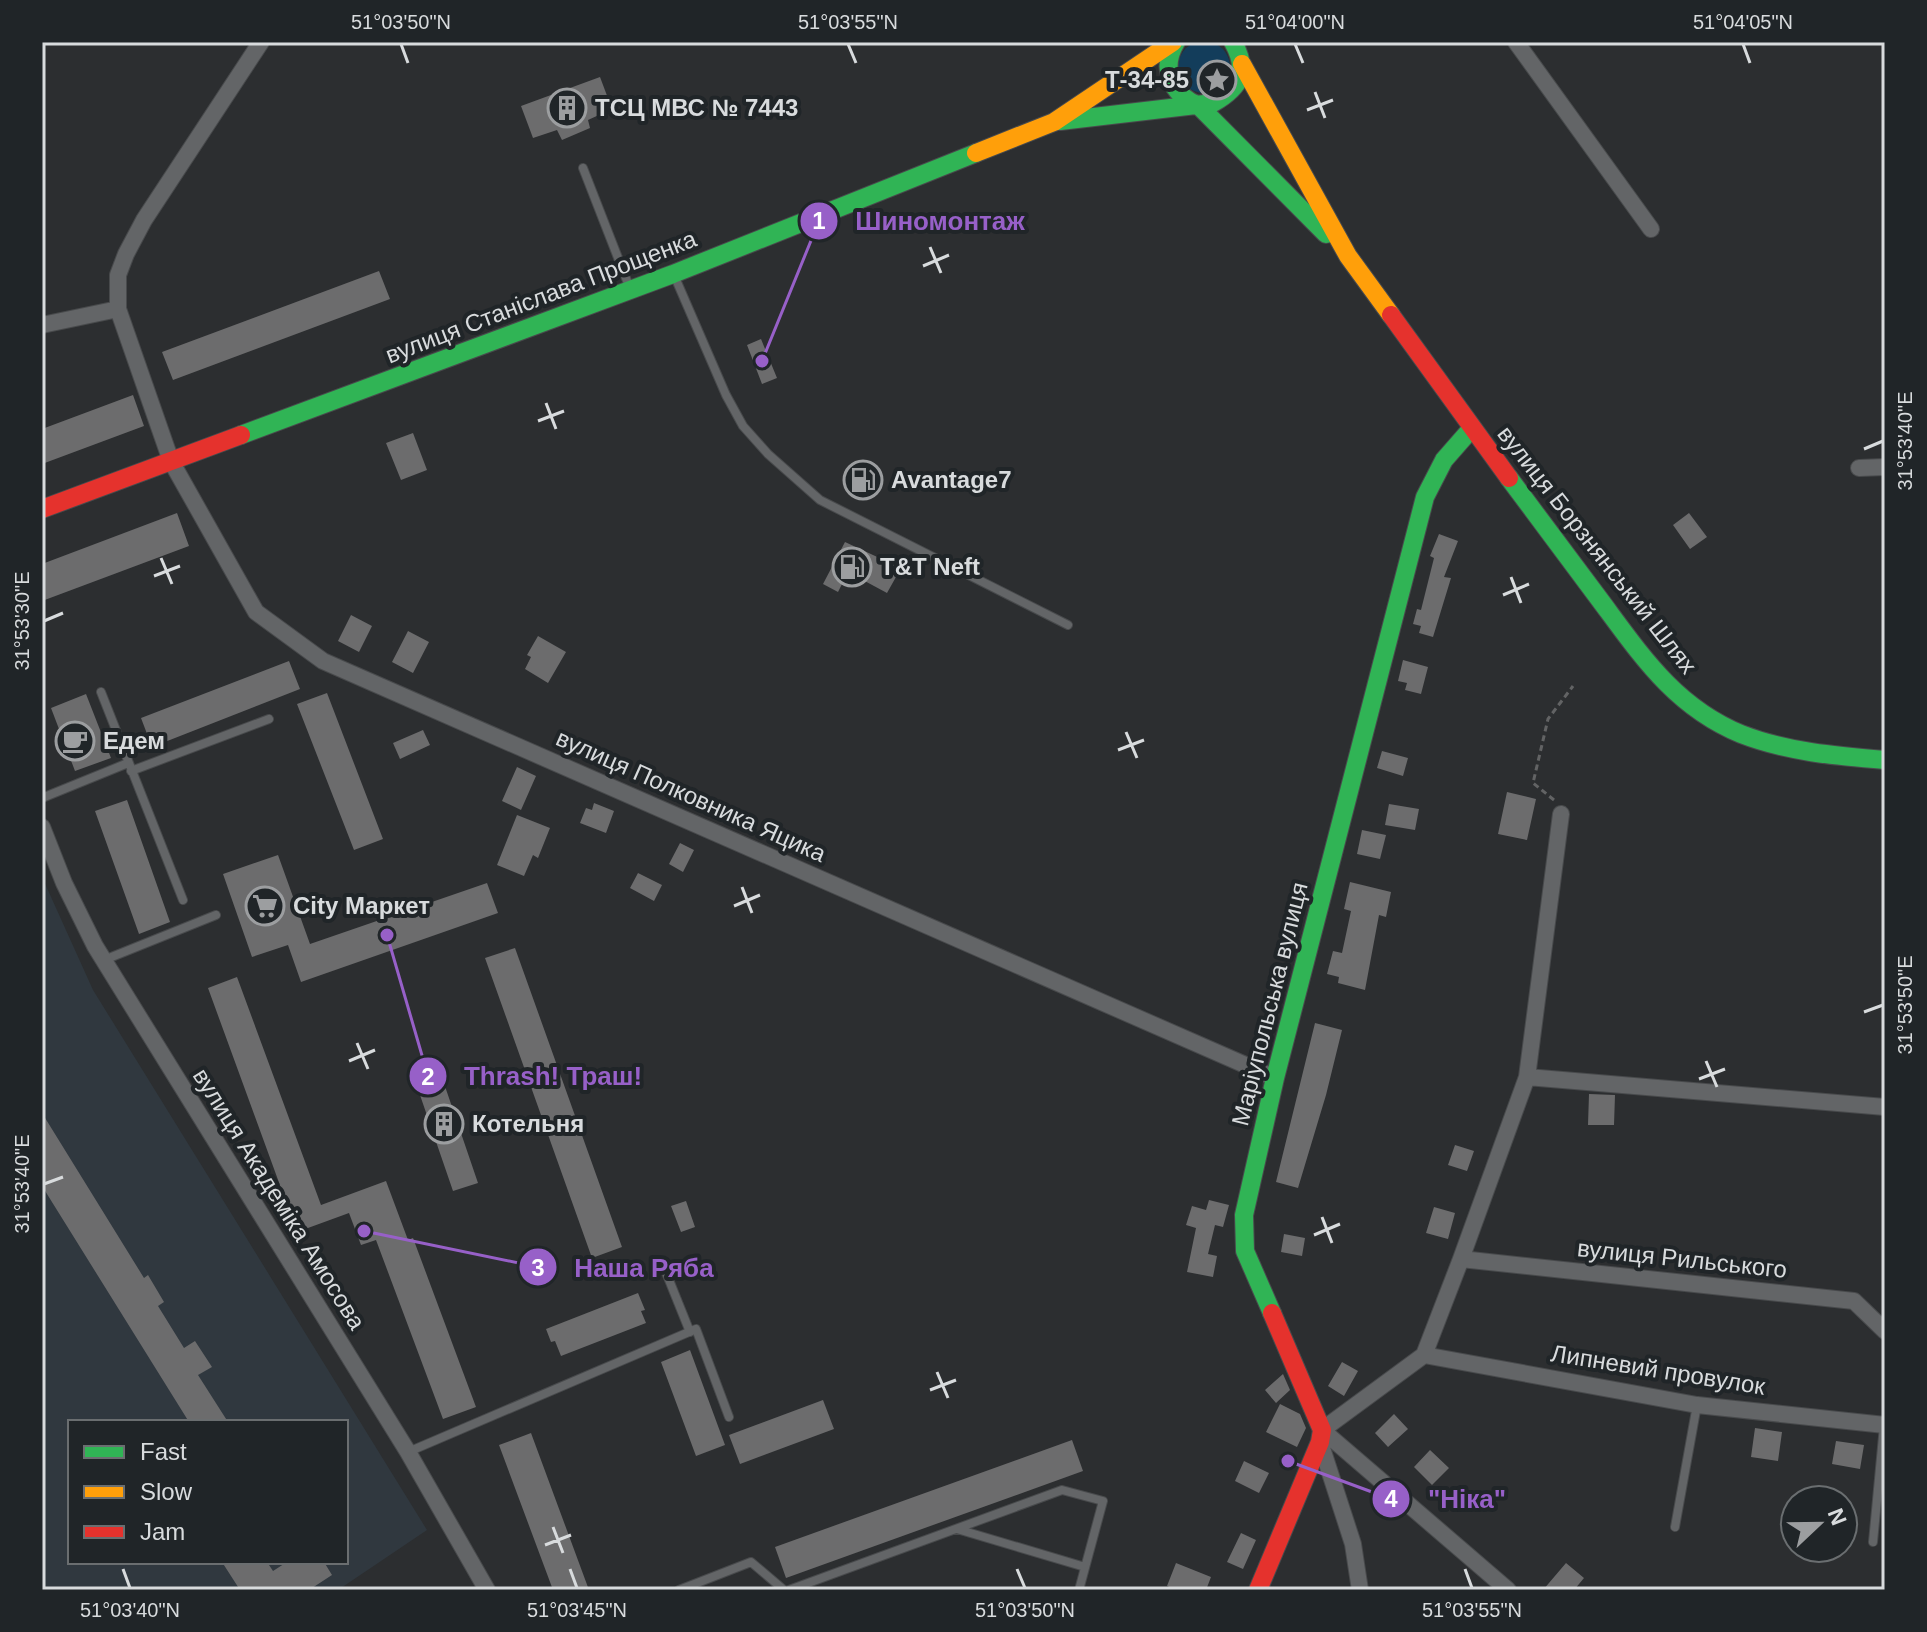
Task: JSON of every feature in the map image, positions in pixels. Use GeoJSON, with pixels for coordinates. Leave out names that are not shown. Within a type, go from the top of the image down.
{"type":"FeatureCollection","features":[{"type":"Feature","properties":{"kind":"main road","name":"вулиця Борзнянський Шлях"},"geometry":{"type":"LineString","coordinates":[[1174,42],[1169,51],[1169,78],[1180,96],[1186,102],[1199,106],[1348,256]]}},
{"type":"Feature","properties":{"kind":"main road","name":"вулиця Станіслава Прощенка"},"geometry":{"type":"LineString","coordinates":[[42,509],[673,274],[1054,122],[1174,42]]}},
{"type":"Feature","properties":{"kind":"main road","name":"вулиця Борзнянський Шлях"},"geometry":{"type":"LineString","coordinates":[[1233,42],[1242,64],[1348,256],[1656,675],[1686,702],[1722,725],[1769,742],[1818,753],[1885,760]]}},
{"type":"Feature","properties":{"kind":"main road"},"geometry":{"type":"LineString","coordinates":[[1199,106],[1213,103],[1231,92],[1239,82],[1243,42]]}},
{"type":"Feature","properties":{"kind":"main road","name":"вулиця Станіслава Прощенка"},"geometry":{"type":"LineString","coordinates":[[1054,122],[1199,106]]}},
{"type":"Feature","properties":{"kind":"main road","name":"Маріупольська вулиця"},"geometry":{"type":"LineString","coordinates":[[1321,1436],[1245,1251],[1243,1234],[1249,1187],[1425,497],[1432,475],[1443,457],[1472,428]]}},
{"type":"Feature","properties":{"kind":"main road"},"geometry":{"type":"LineString","coordinates":[[1258,1590],[1321,1436]]}},
{"type":"Feature","properties":{"kind":"street"},"geometry":{"type":"LineString","coordinates":[[42,325],[118,309],[118,275],[144,220],[261,42]]}},
{"type":"Feature","properties":{"kind":"street"},"geometry":{"type":"LineString","coordinates":[[1516,42],[1651,229]]}},
{"type":"Feature","properties":{"kind":"street","name":"вулиця Полковника Яцика"},"geometry":{"type":"LineString","coordinates":[[118,309],[171,461],[256,612],[323,661],[1275,1078]]}},
{"type":"Feature","properties":{"kind":"street"},"geometry":{"type":"LineString","coordinates":[[1859,468],[1885,467]]}},
{"type":"Feature","properties":{"kind":"street"},"geometry":{"type":"LineString","coordinates":[[1321,1436],[1424,1355],[1527,1077],[1561,814]]}},
{"type":"Feature","properties":{"kind":"street","name":"вулиця Академіка Амосова"},"geometry":{"type":"LineString","coordinates":[[42,827],[64,883],[104,961],[408,1452],[487,1590]]}},
{"type":"Feature","properties":{"kind":"street"},"geometry":{"type":"LineString","coordinates":[[1527,1077],[1885,1107]]}},
{"type":"Feature","properties":{"kind":"street","name":"вулиця Рильського"},"geometry":{"type":"LineString","coordinates":[[1461,1259],[1854,1301],[1885,1331]]}},
{"type":"Feature","properties":{"kind":"street","name":"Липневий провулок"},"geometry":{"type":"LineString","coordinates":[[1424,1355],[1697,1405],[1885,1425]]}},
{"type":"Feature","properties":{"kind":"street"},"geometry":{"type":"LineString","coordinates":[[1321,1436],[1353,1544],[1360,1590]]}},
{"type":"Feature","properties":{"kind":"street"},"geometry":{"type":"LineString","coordinates":[[1321,1436],[1508,1590]]}},
{"type":"Feature","properties":{"kind":"lane"},"geometry":{"type":"LineString","coordinates":[[583,168],[631,290]]}},
{"type":"Feature","properties":{"kind":"lane"},"geometry":{"type":"LineString","coordinates":[[673,274],[726,395],[743,426],[768,454],[820,500],[1068,625]]}},
{"type":"Feature","properties":{"kind":"lane"},"geometry":{"type":"LineString","coordinates":[[101,692],[183,900]]}},
{"type":"Feature","properties":{"kind":"lane"},"geometry":{"type":"LineString","coordinates":[[42,798],[269,719]]}},
{"type":"Feature","properties":{"kind":"lane"},"geometry":{"type":"LineString","coordinates":[[104,961],[216,915]]}},
{"type":"Feature","properties":{"kind":"lane"},"geometry":{"type":"LineString","coordinates":[[663,1265],[690,1332]]}},
{"type":"Feature","properties":{"kind":"lane"},"geometry":{"type":"LineString","coordinates":[[408,1452],[696,1329],[729,1417]]}},
{"type":"Feature","properties":{"kind":"lane"},"geometry":{"type":"LineString","coordinates":[[1675,1527],[1697,1405]]}},
{"type":"Feature","properties":{"kind":"lane"},"geometry":{"type":"LineString","coordinates":[[1873,1542],[1885,1425]]}},
{"type":"Feature","properties":{"kind":"lane"},"geometry":{"type":"LineString","coordinates":[[679,1590],[751,1562],[787,1590],[1062,1490],[1103,1501],[1079,1590]]}},
{"type":"Feature","properties":{"kind":"lane"},"geometry":{"type":"LineString","coordinates":[[957,1529],[1085,1567]]}},
{"type":"Feature","properties":{"kind":"path"},"geometry":{"type":"LineString","coordinates":[[1561,814],[1554,800],[1533,783],[1548,719],[1573,686]]}},
{"type":"Feature","properties":{"kind":"shaded area"},"geometry":{"type":"Polygon","coordinates":[[[1204,41],[1223,48],[1230,67],[1223,86],[1204,93],[1185,86],[1178,67],[1185,48],[1204,41]]]}},
{"type":"Feature","properties":{"kind":"shaded area"},"geometry":{"type":"Polygon","coordinates":[[[42,877],[93,990],[427,1530],[338,1590],[42,1590],[42,877]]]}},
{"type":"Feature","properties":{"kind":"building","name":"ТСЦ МВС № 7443"},"geometry":{"type":"Polygon","coordinates":[[[600,77],[612,109],[588,120],[590,128],[562,140],[557,130],[533,138],[521,106],[600,77]]]}},
{"type":"Feature","properties":{"kind":"building"},"geometry":{"type":"Polygon","coordinates":[[[379,271],[390,299],[173,380],[162,352],[379,271]]]}},
{"type":"Feature","properties":{"kind":"building"},"geometry":{"type":"Polygon","coordinates":[[[761,339],[777,378],[762,384],[747,345],[761,339]]]}},
{"type":"Feature","properties":{"kind":"building"},"geometry":{"type":"Polygon","coordinates":[[[133,395],[144,426],[42,464],[42,429],[133,395]]]}},
{"type":"Feature","properties":{"kind":"building"},"geometry":{"type":"Polygon","coordinates":[[[413,433],[427,470],[401,480],[386,443],[413,433]]]}},
{"type":"Feature","properties":{"kind":"building"},"geometry":{"type":"Polygon","coordinates":[[[177,513],[189,546],[42,601],[42,564],[177,513]]]}},
{"type":"Feature","properties":{"kind":"building"},"geometry":{"type":"Polygon","coordinates":[[[1689,513],[1707,537],[1690,549],[1673,525],[1689,513]]]}},
{"type":"Feature","properties":{"kind":"building"},"geometry":{"type":"Polygon","coordinates":[[[1439,534],[1458,541],[1444,577],[1451,578],[1433,637],[1419,633],[1421,626],[1413,624],[1417,609],[1421,610],[1434,558],[1430,556],[1439,534]]]}},
{"type":"Feature","properties":{"kind":"building"},"geometry":{"type":"Polygon","coordinates":[[[845,542],[901,568],[887,593],[848,572],[838,592],[823,584],[845,542]]]}},
{"type":"Feature","properties":{"kind":"building"},"geometry":{"type":"Polygon","coordinates":[[[351,615],[372,626],[359,652],[338,641],[351,615]]]}},
{"type":"Feature","properties":{"kind":"building"},"geometry":{"type":"Polygon","coordinates":[[[408,631],[429,642],[413,673],[392,662],[408,631]]]}},
{"type":"Feature","properties":{"kind":"building"},"geometry":{"type":"Polygon","coordinates":[[[538,636],[566,652],[548,683],[525,669],[531,657],[527,655],[538,636]]]}},
{"type":"Feature","properties":{"kind":"building"},"geometry":{"type":"Polygon","coordinates":[[[1403,660],[1428,667],[1421,694],[1405,690],[1407,683],[1398,681],[1403,660]]]}},
{"type":"Feature","properties":{"kind":"building"},"geometry":{"type":"Polygon","coordinates":[[[289,661],[300,689],[152,747],[141,718],[289,661]]]}},
{"type":"Feature","properties":{"kind":"building"},"geometry":{"type":"Polygon","coordinates":[[[327,693],[383,839],[354,850],[297,704],[327,693]]]}},
{"type":"Feature","properties":{"kind":"building"},"geometry":{"type":"Polygon","coordinates":[[[86,694],[111,758],[75,771],[51,708],[86,694]]]}},
{"type":"Feature","properties":{"kind":"building"},"geometry":{"type":"Polygon","coordinates":[[[423,730],[430,745],[400,759],[393,743],[423,730]]]}},
{"type":"Feature","properties":{"kind":"building"},"geometry":{"type":"Polygon","coordinates":[[[1382,751],[1408,758],[1403,776],[1377,768],[1382,751]]]}},
{"type":"Feature","properties":{"kind":"building"},"geometry":{"type":"Polygon","coordinates":[[[517,767],[536,776],[521,810],[502,801],[517,767]]]}},
{"type":"Feature","properties":{"kind":"building"},"geometry":{"type":"Polygon","coordinates":[[[1507,792],[1536,799],[1527,840],[1498,834],[1507,792]]]}},
{"type":"Feature","properties":{"kind":"building"},"geometry":{"type":"Polygon","coordinates":[[[127,800],[170,922],[139,934],[95,811],[127,800]]]}},
{"type":"Feature","properties":{"kind":"building"},"geometry":{"type":"Polygon","coordinates":[[[594,803],[614,811],[606,833],[580,823],[586,808],[592,810],[594,803]]]}},
{"type":"Feature","properties":{"kind":"building"},"geometry":{"type":"Polygon","coordinates":[[[1389,804],[1419,809],[1415,830],[1385,825],[1389,804]]]}},
{"type":"Feature","properties":{"kind":"building"},"geometry":{"type":"Polygon","coordinates":[[[517,815],[550,828],[538,858],[533,855],[524,876],[497,865],[517,815]]]}},
{"type":"Feature","properties":{"kind":"building"},"geometry":{"type":"Polygon","coordinates":[[[1362,830],[1386,835],[1380,859],[1357,854],[1362,830]]]}},
{"type":"Feature","properties":{"kind":"building"},"geometry":{"type":"Polygon","coordinates":[[[680,843],[694,850],[683,872],[669,864],[680,843]]]}},
{"type":"Feature","properties":{"kind":"building"},"geometry":{"type":"Polygon","coordinates":[[[278,855],[310,944],[487,883],[498,913],[301,982],[288,945],[252,957],[223,874],[278,855]]]}},
{"type":"Feature","properties":{"kind":"building"},"geometry":{"type":"Polygon","coordinates":[[[638,873],[662,885],[654,901],[630,888],[638,873]]]}},
{"type":"Feature","properties":{"kind":"building"},"geometry":{"type":"Polygon","coordinates":[[[1350,882],[1391,892],[1386,917],[1379,915],[1365,990],[1338,983],[1339,977],[1327,974],[1333,951],[1342,953],[1351,911],[1344,909],[1350,882]]]}},
{"type":"Feature","properties":{"kind":"building"},"geometry":{"type":"Polygon","coordinates":[[[515,948],[622,1247],[592,1258],[485,958],[515,948]]]}},
{"type":"Feature","properties":{"kind":"building"},"geometry":{"type":"Polygon","coordinates":[[[237,977],[321,1205],[386,1181],[408,1240],[413,1238],[476,1407],[443,1419],[376,1240],[361,1245],[349,1213],[297,1232],[208,988],[237,977]]]}},
{"type":"Feature","properties":{"kind":"building"},"geometry":{"type":"Polygon","coordinates":[[[1315,1023],[1342,1030],[1298,1188],[1276,1182],[1315,1023]]]}},
{"type":"Feature","properties":{"kind":"building","name":"Котельня"},"geometry":{"type":"Polygon","coordinates":[[[435,1057],[478,1183],[453,1191],[410,1066],[435,1057]]]}},
{"type":"Feature","properties":{"kind":"building"},"geometry":{"type":"Polygon","coordinates":[[[1589,1094],[1615,1095],[1614,1125],[1588,1125],[1589,1094]]]}},
{"type":"Feature","properties":{"kind":"building"},"geometry":{"type":"Polygon","coordinates":[[[42,1113],[144,1278],[148,1275],[164,1302],[158,1306],[184,1348],[195,1341],[212,1367],[198,1375],[227,1420],[188,1420],[42,1186],[42,1113]]]}},
{"type":"Feature","properties":{"kind":"building"},"geometry":{"type":"Polygon","coordinates":[[[1455,1145],[1474,1151],[1467,1171],[1448,1165],[1455,1145]]]}},
{"type":"Feature","properties":{"kind":"building"},"geometry":{"type":"Polygon","coordinates":[[[1209,1200],[1229,1205],[1223,1227],[1215,1225],[1208,1254],[1217,1256],[1213,1277],[1187,1272],[1196,1228],[1186,1225],[1192,1206],[1206,1210],[1209,1200]]]}},
{"type":"Feature","properties":{"kind":"building"},"geometry":{"type":"Polygon","coordinates":[[[686,1201],[695,1227],[681,1232],[671,1206],[686,1201]]]}},
{"type":"Feature","properties":{"kind":"building"},"geometry":{"type":"Polygon","coordinates":[[[1434,1207],[1455,1213],[1448,1239],[1426,1233],[1434,1207]]]}},
{"type":"Feature","properties":{"kind":"building"},"geometry":{"type":"Polygon","coordinates":[[[1284,1234],[1305,1238],[1302,1256],[1281,1252],[1284,1234]]]}},
{"type":"Feature","properties":{"kind":"building"},"geometry":{"type":"Polygon","coordinates":[[[638,1293],[646,1323],[561,1356],[555,1341],[551,1342],[546,1329],[638,1293]]]}},
{"type":"Feature","properties":{"kind":"building"},"geometry":{"type":"Polygon","coordinates":[[[690,1350],[725,1445],[696,1456],[661,1362],[690,1350]]]}},
{"type":"Feature","properties":{"kind":"building"},"geometry":{"type":"Polygon","coordinates":[[[1342,1362],[1358,1371],[1344,1396],[1328,1386],[1342,1362]]]}},
{"type":"Feature","properties":{"kind":"building"},"geometry":{"type":"Polygon","coordinates":[[[1283,1374],[1290,1390],[1276,1403],[1265,1390],[1283,1374]]]}},
{"type":"Feature","properties":{"kind":"building"},"geometry":{"type":"Polygon","coordinates":[[[823,1400],[834,1429],[740,1464],[729,1435],[823,1400]]]}},
{"type":"Feature","properties":{"kind":"building"},"geometry":{"type":"Polygon","coordinates":[[[1280,1404],[1300,1414],[1306,1428],[1297,1447],[1266,1432],[1280,1404]]]}},
{"type":"Feature","properties":{"kind":"building"},"geometry":{"type":"Polygon","coordinates":[[[1394,1414],[1408,1429],[1388,1447],[1375,1433],[1394,1414]]]}},
{"type":"Feature","properties":{"kind":"building"},"geometry":{"type":"Polygon","coordinates":[[[1755,1428],[1782,1432],[1778,1461],[1751,1457],[1755,1428]]]}},
{"type":"Feature","properties":{"kind":"building"},"geometry":{"type":"Polygon","coordinates":[[[531,1433],[589,1590],[553,1590],[499,1445],[531,1433]]]}},
{"type":"Feature","properties":{"kind":"building"},"geometry":{"type":"Polygon","coordinates":[[[1072,1440],[1083,1471],[786,1578],[775,1547],[1072,1440]]]}},
{"type":"Feature","properties":{"kind":"building"},"geometry":{"type":"Polygon","coordinates":[[[1836,1441],[1864,1445],[1860,1469],[1832,1464],[1836,1441]]]}},
{"type":"Feature","properties":{"kind":"building"},"geometry":{"type":"Polygon","coordinates":[[[1430,1450],[1449,1468],[1432,1485],[1414,1467],[1430,1450]]]}},
{"type":"Feature","properties":{"kind":"building"},"geometry":{"type":"Polygon","coordinates":[[[1244,1461],[1269,1473],[1259,1493],[1235,1481],[1244,1461]]]}},
{"type":"Feature","properties":{"kind":"building"},"geometry":{"type":"Polygon","coordinates":[[[1241,1533],[1256,1540],[1243,1569],[1227,1562],[1241,1533]]]}},
{"type":"Feature","properties":{"kind":"building"},"geometry":{"type":"Polygon","coordinates":[[[1176,1563],[1211,1577],[1206,1590],[1176,1590],[1167,1586],[1176,1563]]]}},
{"type":"Feature","properties":{"kind":"building"},"geometry":{"type":"Polygon","coordinates":[[[1566,1563],[1584,1578],[1574,1590],[1543,1590],[1566,1563]]]}},
{"type":"Feature","properties":{"kind":"building"},"geometry":{"type":"Polygon","coordinates":[[[223,1564],[268,1564],[273,1571],[284,1564],[325,1564],[332,1575],[309,1590],[240,1590],[223,1564]]]}},
{"type":"Feature","properties":{"kind":"traffic: fast"},"geometry":{"type":"LineString","coordinates":[[1176,42],[1169,62],[1175,88],[1199,106],[1326,234]]}},
{"type":"Feature","properties":{"kind":"traffic: fast"},"geometry":{"type":"LineString","coordinates":[[1060,121],[1213,103],[1230,91],[1240,77],[1241,62],[1233,42]]}},
{"type":"Feature","properties":{"kind":"traffic: fast"},"geometry":{"type":"LineString","coordinates":[[241,435],[673,274],[976,153]]}},
{"type":"Feature","properties":{"kind":"traffic: fast"},"geometry":{"type":"LineString","coordinates":[[1272,1313],[1245,1251],[1244,1215],[1275,1078],[1425,497],[1444,460],[1472,428]]}},
{"type":"Feature","properties":{"kind":"traffic: fast"},"geometry":{"type":"LineString","coordinates":[[1509,478],[1643,657],[1659,676],[1696,708],[1741,734],[1776,745],[1830,755],[1885,760]]}},
{"type":"Feature","properties":{"kind":"traffic: slow"},"geometry":{"type":"LineString","coordinates":[[976,153],[1054,122],[1173,42]]}},
{"type":"Feature","properties":{"kind":"traffic: slow"},"geometry":{"type":"LineString","coordinates":[[1242,64],[1348,256],[1391,315]]}},
{"type":"Feature","properties":{"kind":"traffic: jam"},"geometry":{"type":"LineString","coordinates":[[1391,315],[1509,478]]}},
{"type":"Feature","properties":{"kind":"traffic: jam"},"geometry":{"type":"LineString","coordinates":[[42,509],[241,435]]}},
{"type":"Feature","properties":{"kind":"traffic: jam"},"geometry":{"type":"LineString","coordinates":[[1258,1590],[1320,1442],[1322,1430],[1272,1313]]}},
{"type":"Feature","properties":{"kind":"place","name":"Т-34-85"},"geometry":{"type":"Point","coordinates":[1217,80]}},
{"type":"Feature","properties":{"kind":"place","name":"ТСЦ МВС № 7443"},"geometry":{"type":"Point","coordinates":[567,108]}},
{"type":"Feature","properties":{"kind":"place","name":"Шиномонтаж"},"geometry":{"type":"Point","coordinates":[762,361]}},
{"type":"Feature","properties":{"kind":"place","name":"Avantage7"},"geometry":{"type":"Point","coordinates":[863,480]}},
{"type":"Feature","properties":{"kind":"place","name":"T&T Neft"},"geometry":{"type":"Point","coordinates":[852,567]}},
{"type":"Feature","properties":{"kind":"place","name":"Едем"},"geometry":{"type":"Point","coordinates":[75,741]}},
{"type":"Feature","properties":{"kind":"place","name":"City Маркет"},"geometry":{"type":"Point","coordinates":[265,906]}},
{"type":"Feature","properties":{"kind":"place","name":"Thrash! Траш!"},"geometry":{"type":"Point","coordinates":[387,935]}},
{"type":"Feature","properties":{"kind":"place","name":"Котельня"},"geometry":{"type":"Point","coordinates":[444,1124]}},
{"type":"Feature","properties":{"kind":"place","name":"Наша Ряба"},"geometry":{"type":"Point","coordinates":[364,1231]}},
{"type":"Feature","properties":{"kind":"place","name":"\"Ніка\""},"geometry":{"type":"Point","coordinates":[1288,1461]}}]}
